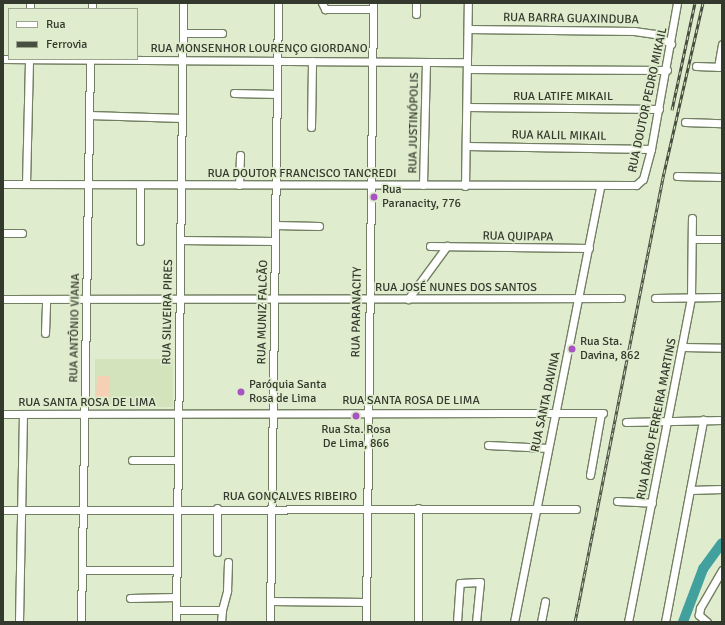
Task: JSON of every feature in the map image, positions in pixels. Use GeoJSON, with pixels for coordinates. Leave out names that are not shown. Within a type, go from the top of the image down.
{"type":"FeatureCollection","features":[{"type":"Feature","properties":{"kind":"street","name":"RUA SILVEIRA PIRES"},"geometry":{"type":"LineString","coordinates":[[176,622],[183,3]]}},
{"type":"Feature","properties":{"kind":"street","name":"RUA MUNIZ FALCÃO"},"geometry":{"type":"LineString","coordinates":[[270,622],[278,3]]}},
{"type":"Feature","properties":{"kind":"street"},"geometry":{"type":"LineString","coordinates":[[416,3],[416,14]]}},
{"type":"Feature","properties":{"kind":"street"},"geometry":{"type":"LineString","coordinates":[[465,186],[468,3]]}},
{"type":"Feature","properties":{"kind":"street","name":"RUA DOUTOR PEDRO MIKAIL"},"geometry":{"type":"LineString","coordinates":[[600,186],[641,183],[651,149],[667,70],[678,3]]}},
{"type":"Feature","properties":{"kind":"street"},"geometry":{"type":"LineString","coordinates":[[322,5],[373,6]]}},
{"type":"Feature","properties":{"kind":"street","name":"RUA PARANACITY"},"geometry":{"type":"LineString","coordinates":[[366,622],[367,412],[373,6]]}},
{"type":"Feature","properties":{"kind":"street","name":"RUA BARRA GUAXINDUBA"},"geometry":{"type":"LineString","coordinates":[[468,29],[634,31],[655,34],[671,44]]}},
{"type":"Feature","properties":{"kind":"street"},"geometry":{"type":"LineString","coordinates":[[183,33],[222,33]]}},
{"type":"Feature","properties":{"kind":"street"},"geometry":{"type":"LineString","coordinates":[[696,66],[720,67],[722,44]]}},
{"type":"Feature","properties":{"kind":"street"},"geometry":{"type":"LineString","coordinates":[[26,184],[28,60]]}},
{"type":"Feature","properties":{"kind":"street","name":"RUA MONSENHOR LOURENÇO GIORDANO"},"geometry":{"type":"LineString","coordinates":[[90,60],[372,60],[467,65],[667,70]]}},
{"type":"Feature","properties":{"kind":"street","name":"RUA ANTÔNIO VIANA"},"geometry":{"type":"LineString","coordinates":[[82,622],[87,185],[90,60]]}},
{"type":"Feature","properties":{"kind":"street"},"geometry":{"type":"LineString","coordinates":[[311,127],[312,61]]}},
{"type":"Feature","properties":{"kind":"street","name":"RUA JUSTINÓPOLIS"},"geometry":{"type":"LineString","coordinates":[[423,185],[426,62]]}},
{"type":"Feature","properties":{"kind":"street"},"geometry":{"type":"LineString","coordinates":[[234,94],[277,94]]}},
{"type":"Feature","properties":{"kind":"street","name":"RUA LATIFE MIKAIL"},"geometry":{"type":"LineString","coordinates":[[467,108],[659,109]]}},
{"type":"Feature","properties":{"kind":"street"},"geometry":{"type":"LineString","coordinates":[[89,115],[182,118]]}},
{"type":"Feature","properties":{"kind":"street"},"geometry":{"type":"LineString","coordinates":[[685,122],[722,123]]}},
{"type":"Feature","properties":{"kind":"street","name":"RUA KALIL MIKAIL"},"geometry":{"type":"LineString","coordinates":[[466,146],[651,149]]}},
{"type":"Feature","properties":{"kind":"street"},"geometry":{"type":"LineString","coordinates":[[239,185],[240,155]]}},
{"type":"Feature","properties":{"kind":"street"},"geometry":{"type":"LineString","coordinates":[[677,176],[722,177]]}},
{"type":"Feature","properties":{"kind":"street","name":"RUA DOUTOR FRANCISCO TANCREDI"},"geometry":{"type":"LineString","coordinates":[[3,184],[600,186]]}},
{"type":"Feature","properties":{"kind":"street"},"geometry":{"type":"LineString","coordinates":[[140,185],[140,241]]}},
{"type":"Feature","properties":{"kind":"street","name":"RUA SANTA DAVINA"},"geometry":{"type":"LineString","coordinates":[[514,622],[537,509],[554,412],[580,299],[600,186]]}},
{"type":"Feature","properties":{"kind":"street","name":"RUA DÁRIO FERREIRA MARTINS"},"geometry":{"type":"LineString","coordinates":[[628,622],[683,347],[691,298],[693,239],[692,218]]}},
{"type":"Feature","properties":{"kind":"street"},"geometry":{"type":"LineString","coordinates":[[275,225],[319,226]]}},
{"type":"Feature","properties":{"kind":"street"},"geometry":{"type":"LineString","coordinates":[[3,233],[22,233]]}},
{"type":"Feature","properties":{"kind":"street"},"geometry":{"type":"LineString","coordinates":[[693,239],[722,239]]}},
{"type":"Feature","properties":{"kind":"street"},"geometry":{"type":"LineString","coordinates":[[180,240],[274,241]]}},
{"type":"Feature","properties":{"kind":"street","name":"RUA QUIPAPA"},"geometry":{"type":"LineString","coordinates":[[430,246],[589,248]]}},
{"type":"Feature","properties":{"kind":"street"},"geometry":{"type":"LineString","coordinates":[[408,299],[447,246]]}},
{"type":"Feature","properties":{"kind":"street"},"geometry":{"type":"LineString","coordinates":[[655,298],[722,297]]}},
{"type":"Feature","properties":{"kind":"street","name":"RUA JOSÉ NUNES DOS SANTOS"},"geometry":{"type":"LineString","coordinates":[[3,299],[180,300],[621,298]]}},
{"type":"Feature","properties":{"kind":"street"},"geometry":{"type":"LineString","coordinates":[[45,333],[46,299]]}},
{"type":"Feature","properties":{"kind":"street"},"geometry":{"type":"LineString","coordinates":[[683,347],[722,348]]}},
{"type":"Feature","properties":{"kind":"street","name":"RUA SANTA ROSA DE LIMA"},"geometry":{"type":"LineString","coordinates":[[3,414],[178,414],[272,412],[602,413],[590,475]]}},
{"type":"Feature","properties":{"kind":"street"},"geometry":{"type":"LineString","coordinates":[[19,622],[23,414]]}},
{"type":"Feature","properties":{"kind":"street"},"geometry":{"type":"LineString","coordinates":[[665,622],[703,420]]}},
{"type":"Feature","properties":{"kind":"street"},"geometry":{"type":"LineString","coordinates":[[626,422],[722,420]]}},
{"type":"Feature","properties":{"kind":"street"},"geometry":{"type":"LineString","coordinates":[[488,445],[548,448]]}},
{"type":"Feature","properties":{"kind":"street"},"geometry":{"type":"LineString","coordinates":[[132,460],[178,460]]}},
{"type":"Feature","properties":{"kind":"street"},"geometry":{"type":"LineString","coordinates":[[690,490],[722,489]]}},
{"type":"Feature","properties":{"kind":"street"},"geometry":{"type":"LineString","coordinates":[[617,501],[652,503]]}},
{"type":"Feature","properties":{"kind":"street"},"geometry":{"type":"LineString","coordinates":[[217,508],[217,552]]}},
{"type":"Feature","properties":{"kind":"street","name":"RUA GONÇALVES RIBEIRO"},"geometry":{"type":"LineString","coordinates":[[3,510],[217,508],[576,509]]}},
{"type":"Feature","properties":{"kind":"street"},"geometry":{"type":"LineString","coordinates":[[418,508],[418,622]]}},
{"type":"Feature","properties":{"kind":"street"},"geometry":{"type":"LineString","coordinates":[[221,622],[222,610],[228,591],[228,562]]}},
{"type":"Feature","properties":{"kind":"street"},"geometry":{"type":"LineString","coordinates":[[82,570],[176,570]]}},
{"type":"Feature","properties":{"kind":"street"},"geometry":{"type":"LineString","coordinates":[[707,622],[699,615],[700,608],[720,577],[722,570]]}},
{"type":"Feature","properties":{"kind":"street"},"geometry":{"type":"LineString","coordinates":[[457,622],[460,583],[480,582],[476,622]]}},
{"type":"Feature","properties":{"kind":"street"},"geometry":{"type":"LineString","coordinates":[[130,598],[176,597]]}},
{"type":"Feature","properties":{"kind":"street"},"geometry":{"type":"LineString","coordinates":[[271,601],[366,602]]}},
{"type":"Feature","properties":{"kind":"street"},"geometry":{"type":"LineString","coordinates":[[540,622],[545,601]]}},
{"type":"Feature","properties":{"kind":"street"},"geometry":{"type":"LineString","coordinates":[[176,610],[222,610]]}},
{"type":"Feature","properties":{"kind":"shaded area"},"geometry":{"type":"Polygon","coordinates":[[[95,359],[173,359],[173,407],[95,407],[95,359]]]}},
{"type":"Feature","properties":{"kind":"shaded area"},"geometry":{"type":"Polygon","coordinates":[[[97,376],[110,376],[109,398],[96,397],[97,376]]]}},
{"type":"Feature","properties":{"kind":"waterway"},"geometry":{"type":"LineString","coordinates":[[683,622],[703,569],[722,543]]}},
{"type":"Feature","properties":{"kind":"railway"},"geometry":{"type":"LineString","coordinates":[[672,110],[695,3]]}},
{"type":"Feature","properties":{"kind":"railway"},"geometry":{"type":"LineString","coordinates":[[575,622],[664,173],[703,3]]}},
{"type":"Feature","properties":{"kind":"place","name":"Rua Paranacity, 776"},"geometry":{"type":"Point","coordinates":[374,197]}},
{"type":"Feature","properties":{"kind":"place","name":"Rua Sta. Davina, 862"},"geometry":{"type":"Point","coordinates":[572,349]}},
{"type":"Feature","properties":{"kind":"place","name":"Paróquia Santa Rosa de Lima"},"geometry":{"type":"Point","coordinates":[241,392]}},
{"type":"Feature","properties":{"kind":"place","name":"Rua Sta. Rosa De Lima, 866"},"geometry":{"type":"Point","coordinates":[356,416]}}]}
